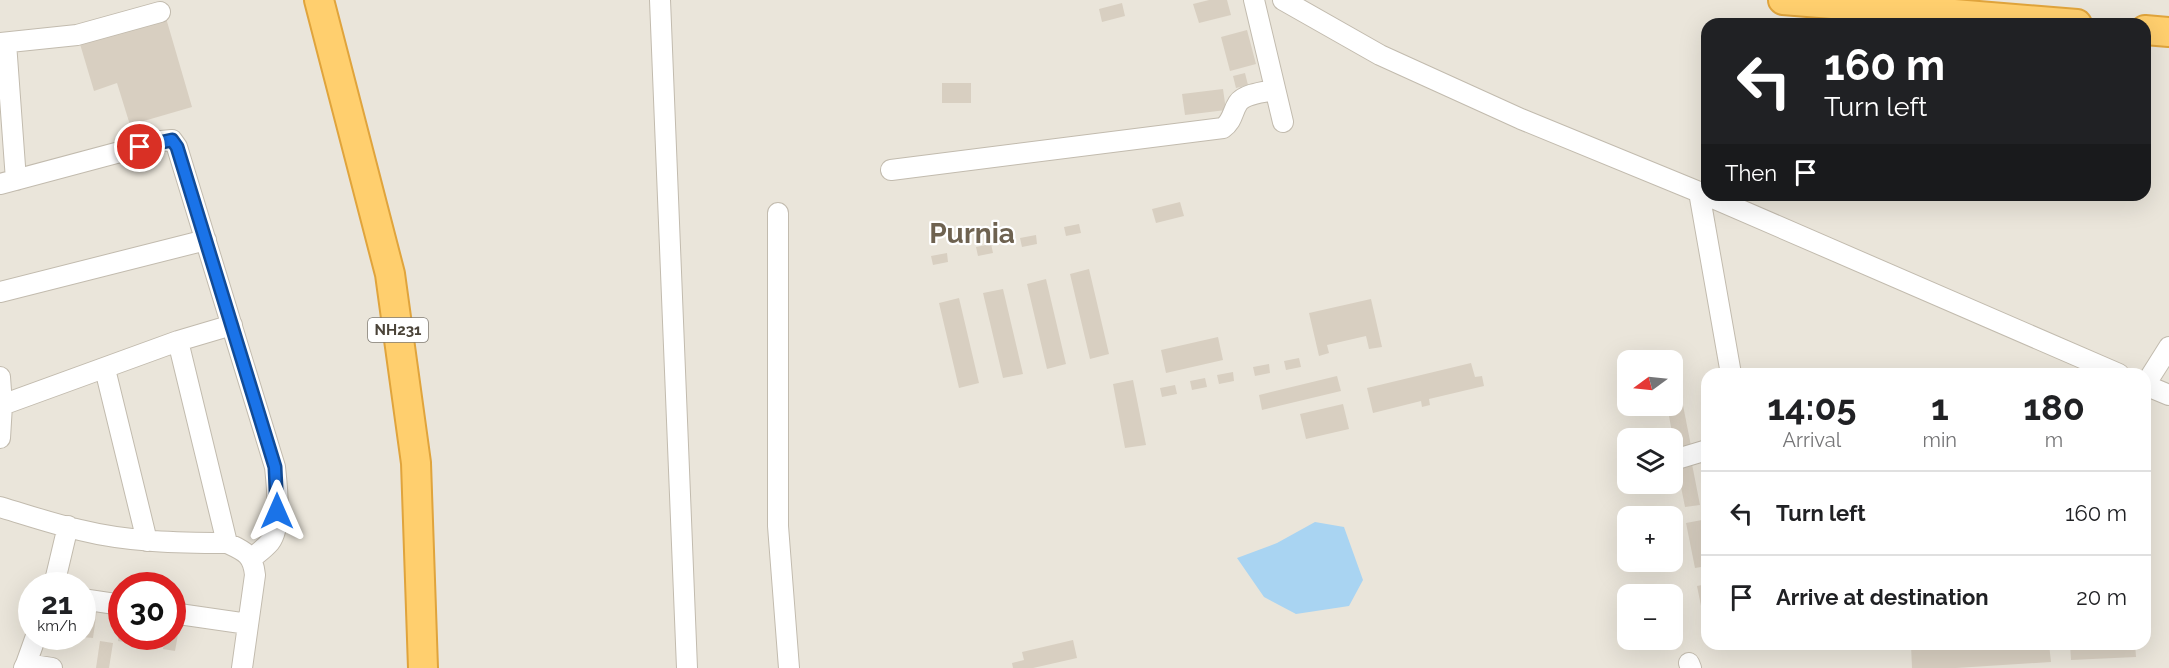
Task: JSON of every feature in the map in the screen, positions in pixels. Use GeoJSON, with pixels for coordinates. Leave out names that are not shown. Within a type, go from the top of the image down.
{"type":"FeatureCollection","features":[{"type":"Feature","properties":{"kind":"highway","name":"NH231"},"geometry":{"type":"LineString","coordinates":[[319,0],[390,274],[416,463],[423,668]]}},
{"type":"Feature","properties":{"kind":"highway"},"geometry":{"type":"LineString","coordinates":[[1783,0],[2004,18]]}},
{"type":"Feature","properties":{"kind":"highway"},"geometry":{"type":"LineString","coordinates":[[2151,30],[2169,32]]}},
{"type":"Feature","properties":{"kind":"street"},"geometry":{"type":"LineString","coordinates":[[660,0],[687,668]]}},
{"type":"Feature","properties":{"kind":"street"},"geometry":{"type":"LineString","coordinates":[[1254,0],[1283,122]]}},
{"type":"Feature","properties":{"kind":"street"},"geometry":{"type":"LineString","coordinates":[[1283,0],[1380,54],[1499,110],[1699,192],[1730,368]]}},
{"type":"Feature","properties":{"kind":"street"},"geometry":{"type":"LineString","coordinates":[[160,12],[76,34],[3,43],[8,182],[161,141],[172,140],[177,147],[275,467],[277,511],[274,532],[270,542],[252,558]]}},
{"type":"Feature","properties":{"kind":"street"},"geometry":{"type":"LineString","coordinates":[[891,170],[1223,128],[1232,119],[1239,102],[1245,97],[1274,90]]}},
{"type":"Feature","properties":{"kind":"street"},"geometry":{"type":"LineString","coordinates":[[1720,201],[2105,368]]}},
{"type":"Feature","properties":{"kind":"street"},"geometry":{"type":"LineString","coordinates":[[778,213],[778,526],[789,668]]}},
{"type":"Feature","properties":{"kind":"street"},"geometry":{"type":"LineString","coordinates":[[0,292],[206,240]]}},
{"type":"Feature","properties":{"kind":"street"},"geometry":{"type":"LineString","coordinates":[[2,405],[232,325]]}},
{"type":"Feature","properties":{"kind":"street"},"geometry":{"type":"LineString","coordinates":[[178,342],[227,543]]}},
{"type":"Feature","properties":{"kind":"street"},"geometry":{"type":"LineString","coordinates":[[2151,376],[2169,347]]}},
{"type":"Feature","properties":{"kind":"street"},"geometry":{"type":"LineString","coordinates":[[105,369],[147,541]]}},
{"type":"Feature","properties":{"kind":"street"},"geometry":{"type":"LineString","coordinates":[[0,377],[2,405],[0,438]]}},
{"type":"Feature","properties":{"kind":"street"},"geometry":{"type":"LineString","coordinates":[[2151,388],[2169,395]]}},
{"type":"Feature","properties":{"kind":"street"},"geometry":{"type":"LineString","coordinates":[[1683,457],[1701,452]]}},
{"type":"Feature","properties":{"kind":"street"},"geometry":{"type":"LineString","coordinates":[[0,507],[79,530],[162,543],[227,543],[242,550],[252,558],[255,574],[242,668]]}},
{"type":"Feature","properties":{"kind":"street"},"geometry":{"type":"LineString","coordinates":[[57,572],[68,526]]}},
{"type":"Feature","properties":{"kind":"street"},"geometry":{"type":"LineString","coordinates":[[186,615],[248,624]]}},
{"type":"Feature","properties":{"kind":"street"},"geometry":{"type":"LineString","coordinates":[[31,650],[25,666],[52,668]]}},
{"type":"Feature","properties":{"kind":"shaded area"},"geometry":{"type":"Polygon","coordinates":[[[0,0],[2169,0],[2169,668],[0,668],[0,0]]]}},
{"type":"Feature","properties":{"kind":"water"},"geometry":{"type":"Polygon","coordinates":[[[1315,522],[1344,527],[1363,580],[1349,606],[1296,614],[1264,597],[1237,558],[1277,543],[1315,522]]]}},
{"type":"Feature","properties":{"kind":"building"},"geometry":{"type":"Polygon","coordinates":[[[1209,0],[1227,0],[1231,15],[1199,23],[1193,4],[1209,0]]]}},
{"type":"Feature","properties":{"kind":"building"},"geometry":{"type":"Polygon","coordinates":[[[1122,3],[1125,16],[1102,22],[1099,9],[1122,3]]]}},
{"type":"Feature","properties":{"kind":"building"},"geometry":{"type":"Polygon","coordinates":[[[166,18],[192,107],[130,125],[117,83],[94,91],[80,44],[166,18]]]}},
{"type":"Feature","properties":{"kind":"building"},"geometry":{"type":"Polygon","coordinates":[[[1247,30],[1256,64],[1230,71],[1221,37],[1247,30]]]}},
{"type":"Feature","properties":{"kind":"building"},"geometry":{"type":"Polygon","coordinates":[[[1245,73],[1248,85],[1236,88],[1233,76],[1245,73]]]}},
{"type":"Feature","properties":{"kind":"building"},"geometry":{"type":"Polygon","coordinates":[[[942,83],[971,83],[971,103],[942,103],[942,83]]]}},
{"type":"Feature","properties":{"kind":"building"},"geometry":{"type":"Polygon","coordinates":[[[1223,89],[1226,110],[1185,115],[1182,94],[1223,89]]]}},
{"type":"Feature","properties":{"kind":"building"},"geometry":{"type":"Polygon","coordinates":[[[1180,202],[1184,216],[1156,223],[1152,209],[1180,202]]]}},
{"type":"Feature","properties":{"kind":"building"},"geometry":{"type":"Polygon","coordinates":[[[1079,224],[1081,233],[1066,236],[1064,227],[1079,224]]]}},
{"type":"Feature","properties":{"kind":"building"},"geometry":{"type":"Polygon","coordinates":[[[1036,235],[1037,244],[1022,247],[1020,238],[1036,235]]]}},
{"type":"Feature","properties":{"kind":"building"},"geometry":{"type":"Polygon","coordinates":[[[991,244],[993,253],[978,256],[976,247],[991,244]]]}},
{"type":"Feature","properties":{"kind":"building"},"geometry":{"type":"Polygon","coordinates":[[[947,253],[948,262],[933,265],[931,256],[947,253]]]}},
{"type":"Feature","properties":{"kind":"building"},"geometry":{"type":"Polygon","coordinates":[[[1089,269],[1109,354],[1090,359],[1070,274],[1089,269]]]}},
{"type":"Feature","properties":{"kind":"building"},"geometry":{"type":"Polygon","coordinates":[[[1046,279],[1066,364],[1047,369],[1027,284],[1046,279]]]}},
{"type":"Feature","properties":{"kind":"building"},"geometry":{"type":"Polygon","coordinates":[[[1003,289],[1023,374],[1003,378],[983,293],[1003,289]]]}},
{"type":"Feature","properties":{"kind":"building"},"geometry":{"type":"Polygon","coordinates":[[[959,298],[979,383],[959,388],[939,303],[959,298]]]}},
{"type":"Feature","properties":{"kind":"building"},"geometry":{"type":"Polygon","coordinates":[[[1371,299],[1382,347],[1369,349],[1366,336],[1327,345],[1329,353],[1319,356],[1309,313],[1371,299]]]}},
{"type":"Feature","properties":{"kind":"building"},"geometry":{"type":"Polygon","coordinates":[[[1218,337],[1223,360],[1166,373],[1161,350],[1218,337]]]}},
{"type":"Feature","properties":{"kind":"building"},"geometry":{"type":"Polygon","coordinates":[[[1299,358],[1301,367],[1286,370],[1284,361],[1299,358]]]}},
{"type":"Feature","properties":{"kind":"building"},"geometry":{"type":"Polygon","coordinates":[[[1471,363],[1475,377],[1482,376],[1484,386],[1429,399],[1430,405],[1422,407],[1421,401],[1373,413],[1367,388],[1471,363]]]}},
{"type":"Feature","properties":{"kind":"building"},"geometry":{"type":"Polygon","coordinates":[[[1269,364],[1270,373],[1255,376],[1253,367],[1269,364]]]}},
{"type":"Feature","properties":{"kind":"building"},"geometry":{"type":"Polygon","coordinates":[[[1233,372],[1234,381],[1219,384],[1217,375],[1233,372]]]}},
{"type":"Feature","properties":{"kind":"building"},"geometry":{"type":"Polygon","coordinates":[[[1337,376],[1341,391],[1262,410],[1259,395],[1337,376]]]}},
{"type":"Feature","properties":{"kind":"building"},"geometry":{"type":"Polygon","coordinates":[[[1205,378],[1207,387],[1192,390],[1190,381],[1205,378]]]}},
{"type":"Feature","properties":{"kind":"building"},"geometry":{"type":"Polygon","coordinates":[[[1133,380],[1146,445],[1125,448],[1113,384],[1133,380]]]}},
{"type":"Feature","properties":{"kind":"building"},"geometry":{"type":"Polygon","coordinates":[[[1175,385],[1177,394],[1162,397],[1160,388],[1175,385]]]}},
{"type":"Feature","properties":{"kind":"building"},"geometry":{"type":"Polygon","coordinates":[[[1343,404],[1349,429],[1306,439],[1300,414],[1343,404]]]}},
{"type":"Feature","properties":{"kind":"building"},"geometry":{"type":"Polygon","coordinates":[[[1683,405],[1691,446],[1683,448],[1683,428],[1671,428],[1669,416],[1683,416],[1683,405]]]}},
{"type":"Feature","properties":{"kind":"building"},"geometry":{"type":"Polygon","coordinates":[[[1691,459],[1700,505],[1685,507],[1682,494],[1683,461],[1691,459]]]}},
{"type":"Feature","properties":{"kind":"building"},"geometry":{"type":"Polygon","coordinates":[[[1701,520],[1701,567],[1695,568],[1686,523],[1701,520]]]}},
{"type":"Feature","properties":{"kind":"building"},"geometry":{"type":"Polygon","coordinates":[[[1701,585],[1701,606],[1697,586],[1701,585]]]}},
{"type":"Feature","properties":{"kind":"building"},"geometry":{"type":"Polygon","coordinates":[[[1073,640],[1077,658],[1033,668],[1013,668],[1012,663],[1024,660],[1022,652],[1073,640]]]}},
{"type":"Feature","properties":{"kind":"building"},"geometry":{"type":"Polygon","coordinates":[[[100,641],[108,642],[108,650],[112,650],[109,668],[96,668],[100,641]]]}},
{"type":"Feature","properties":{"kind":"building"},"geometry":{"type":"Polygon","coordinates":[[[1911,650],[2050,650],[2051,662],[1956,668],[1912,668],[1911,650]]]}},
{"type":"Feature","properties":{"kind":"building"},"geometry":{"type":"Polygon","coordinates":[[[2070,650],[2135,650],[2136,657],[2071,660],[2070,650]]]}},
{"type":"Feature","properties":{"kind":"district","name":"Purnia"},"geometry":{"type":"Point","coordinates":[972,233]}},
{"type":"Feature","properties":{"kind":"route"},"geometry":{"type":"LineString","coordinates":[[140,147],[172,140],[177,147],[275,467],[277,511]]}}]}
